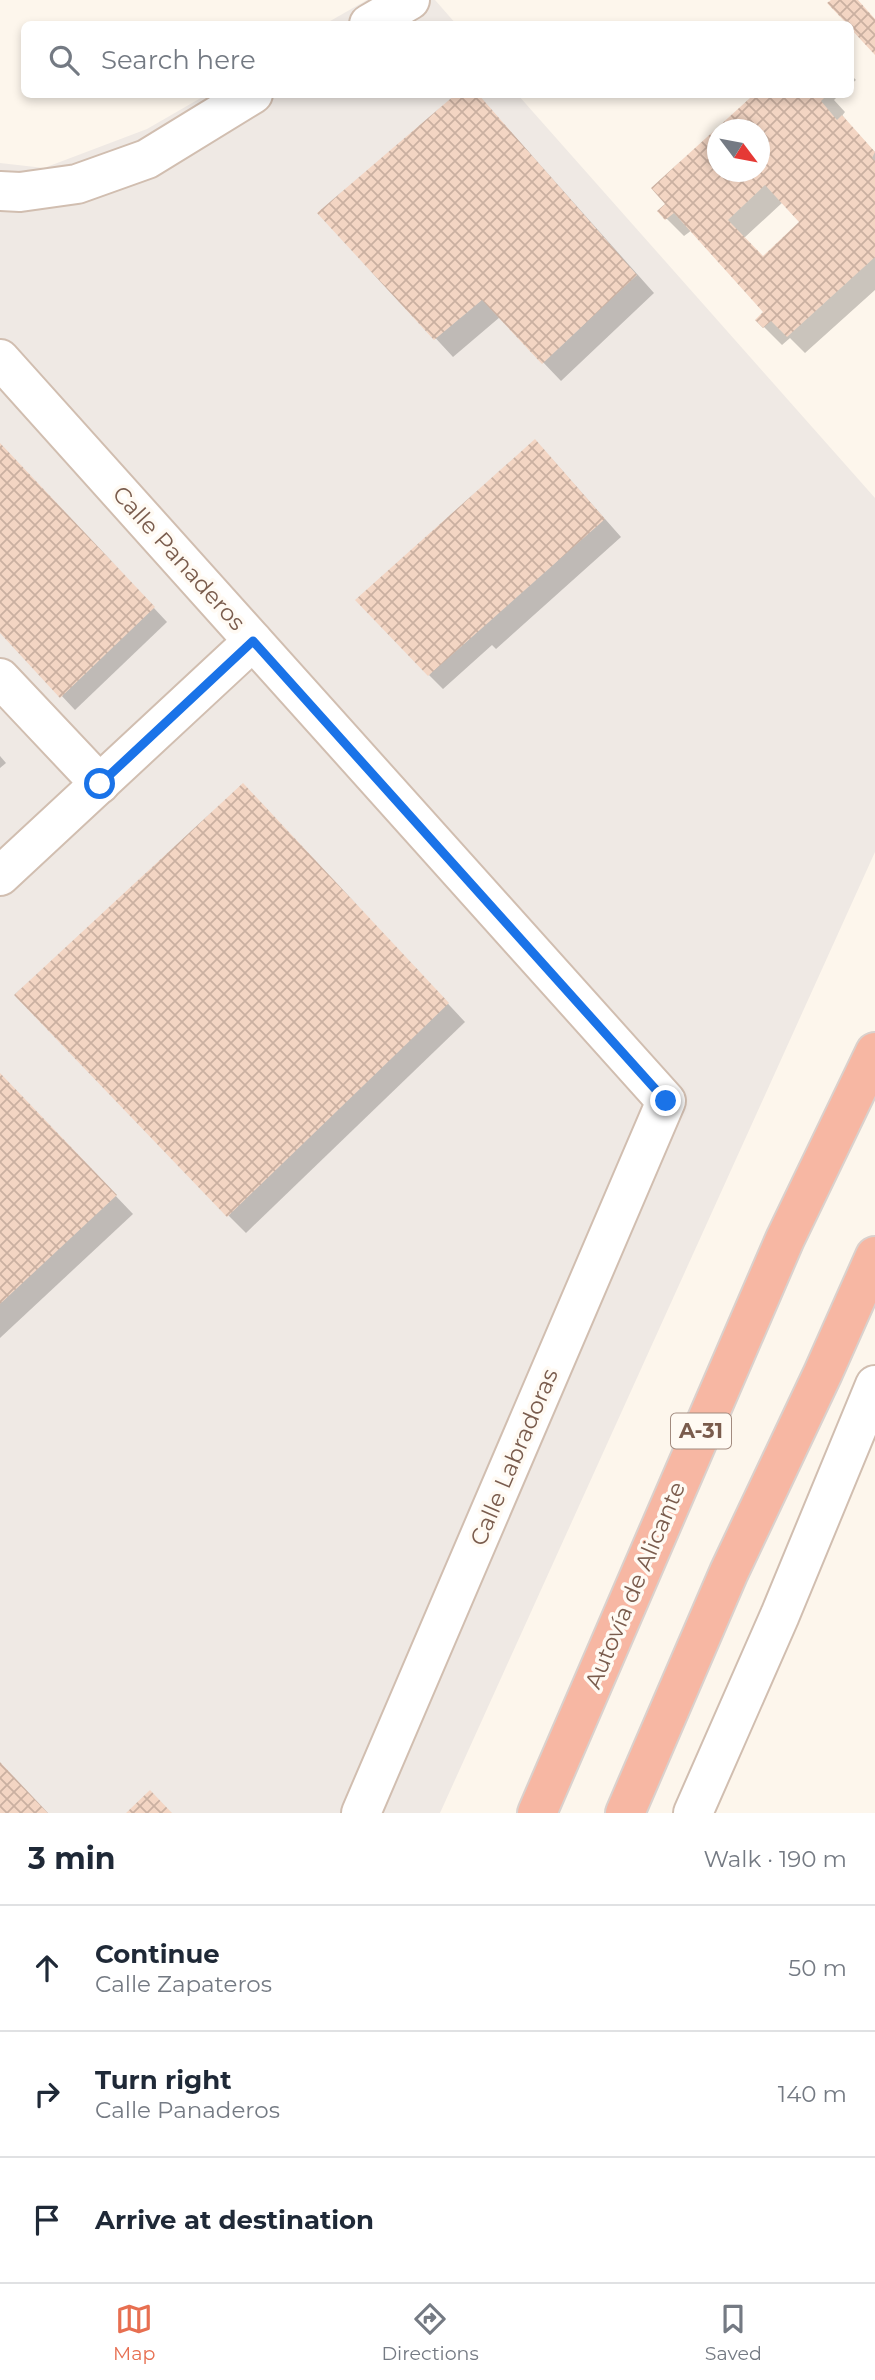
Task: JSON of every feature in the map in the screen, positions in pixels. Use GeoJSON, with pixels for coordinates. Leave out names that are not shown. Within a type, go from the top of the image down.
{"type":"FeatureCollection","features":[{"type":"Feature","properties":{"kind":"highway","name":"Autovía de Alicante"},"geometry":{"type":"LineString","coordinates":[[537,1813],[785,1238],[875,1052]]}},
{"type":"Feature","properties":{"kind":"highway"},"geometry":{"type":"LineString","coordinates":[[625,1813],[729,1572],[875,1256]]}},
{"type":"Feature","properties":{"kind":"street"},"geometry":{"type":"LineString","coordinates":[[374,21],[410,0]]}},
{"type":"Feature","properties":{"kind":"street"},"geometry":{"type":"LineString","coordinates":[[0,191],[20,192],[77,184],[147,159],[246,98]]}},
{"type":"Feature","properties":{"kind":"street","name":"Calle Panaderos"},"geometry":{"type":"LineString","coordinates":[[0,359],[666,1101]]}},
{"type":"Feature","properties":{"kind":"street"},"geometry":{"type":"LineString","coordinates":[[0,876],[253,641]]}},
{"type":"Feature","properties":{"kind":"street"},"geometry":{"type":"LineString","coordinates":[[0,678],[100,784]]}},
{"type":"Feature","properties":{"kind":"street","name":"Calle Labradoras"},"geometry":{"type":"LineString","coordinates":[[361,1813],[666,1101]]}},
{"type":"Feature","properties":{"kind":"street"},"geometry":{"type":"LineString","coordinates":[[693,1813],[780,1615],[875,1385]]}},
{"type":"Feature","properties":{"kind":"shaded area"},"geometry":{"type":"Polygon","coordinates":[[[367,0],[435,0],[453,21],[330,21],[367,0]]]}},
{"type":"Feature","properties":{"kind":"shaded area"},"geometry":{"type":"Polygon","coordinates":[[[201,98],[521,98],[875,498],[875,852],[440,1813],[0,1813],[0,163],[44,168],[147,129],[201,98]]]}},
{"type":"Feature","properties":{"kind":"building"},"geometry":{"type":"Polygon","coordinates":[[[831,0],[858,0],[875,19],[875,55],[854,32],[854,21],[844,21],[827,3],[831,0]]]}},
{"type":"Feature","properties":{"kind":"building"},"geometry":{"type":"Polygon","coordinates":[[[451,98],[482,98],[637,275],[542,364],[482,300],[434,340],[317,213],[451,98]]]}},
{"type":"Feature","properties":{"kind":"building"},"geometry":{"type":"Polygon","coordinates":[[[750,98],[824,98],[821,101],[837,120],[842,115],[875,152],[872,158],[875,161],[875,257],[787,337],[771,321],[763,328],[755,320],[763,312],[674,213],[665,220],[657,211],[665,204],[651,188],[707,137],[707,182],[770,182],[770,119],[727,119],[750,98]],[[765,185],[728,220],[763,256],[799,222],[765,185]]]}},
{"type":"Feature","properties":{"kind":"building"},"geometry":{"type":"Polygon","coordinates":[[[535,439],[605,519],[428,676],[355,600],[535,439]]]}},
{"type":"Feature","properties":{"kind":"building"},"geometry":{"type":"Polygon","coordinates":[[[0,443],[155,607],[60,698],[0,633],[0,443]]]}},
{"type":"Feature","properties":{"kind":"building"},"geometry":{"type":"Polygon","coordinates":[[[243,783],[449,1003],[227,1217],[14,995],[243,783]]]}},
{"type":"Feature","properties":{"kind":"building"},"geometry":{"type":"Polygon","coordinates":[[[0,1073],[117,1195],[0,1304],[0,1073]]]}},
{"type":"Feature","properties":{"kind":"building"},"geometry":{"type":"Polygon","coordinates":[[[0,1762],[48,1813],[0,1813],[0,1762]]]}},
{"type":"Feature","properties":{"kind":"building"},"geometry":{"type":"Polygon","coordinates":[[[150,1790],[172,1813],[126,1813],[150,1790]]]}},
{"type":"Feature","properties":{"kind":"route"},"geometry":{"type":"LineString","coordinates":[[100,784],[253,641],[666,1101]]}}]}
